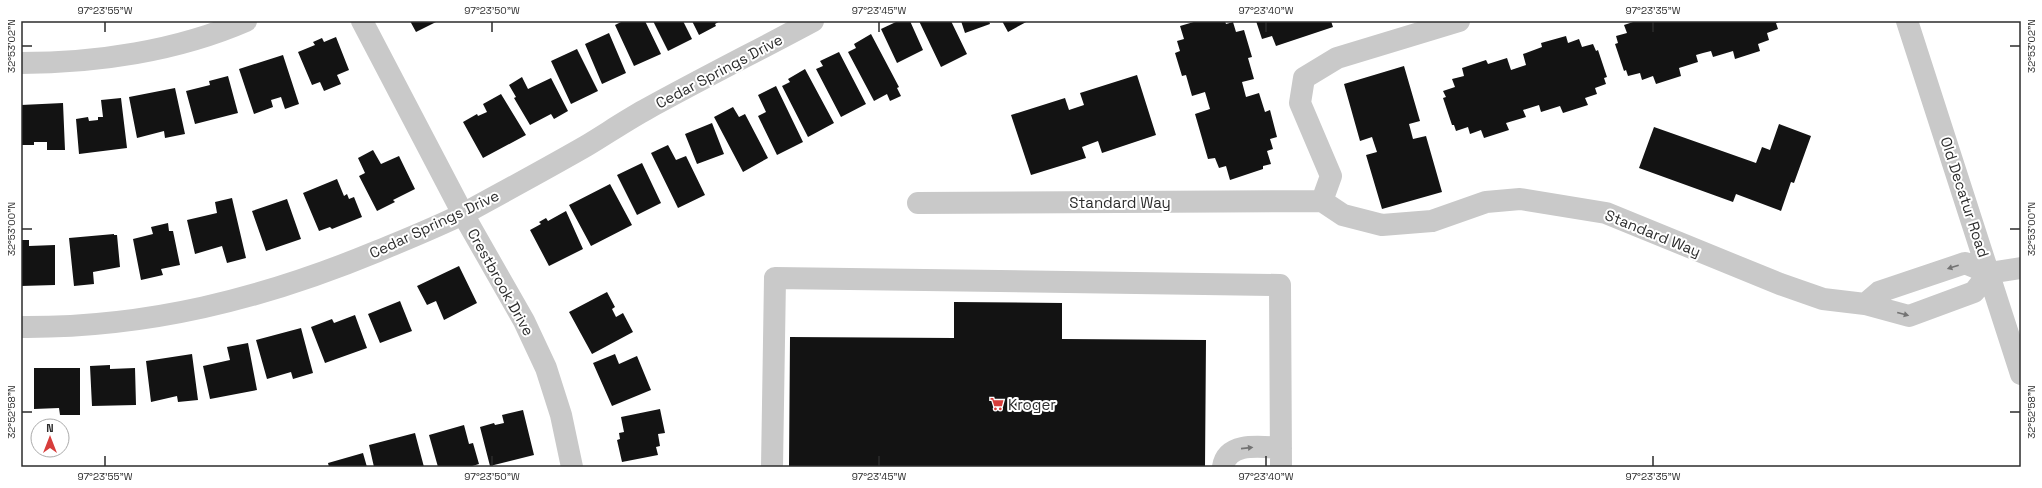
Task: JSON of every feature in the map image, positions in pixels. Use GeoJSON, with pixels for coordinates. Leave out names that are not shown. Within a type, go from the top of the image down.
{"type":"FeatureCollection","features":[{"type":"Feature","properties":{"kind":"street"},"geometry":{"type":"LineString","coordinates":[[21,63],[100,58],[160,48],[228,29],[246,21]]}},
{"type":"Feature","properties":{"kind":"street","name":"Crestbrook Drive"},"geometry":{"type":"LineString","coordinates":[[362,21],[463,214],[524,321],[546,368],[561,415],[572,467]]}},
{"type":"Feature","properties":{"kind":"street","name":"Cedar Springs Drive"},"geometry":{"type":"LineString","coordinates":[[21,327],[61,327],[123,322],[172,315],[237,300],[329,272],[416,236],[463,214],[587,145],[643,111],[813,21]]}},
{"type":"Feature","properties":{"kind":"street"},"geometry":{"type":"LineString","coordinates":[[1322,201],[1331,176],[1300,103],[1304,78],[1337,58],[1460,21]]}},
{"type":"Feature","properties":{"kind":"street","name":"Old Decatur Road"},"geometry":{"type":"LineString","coordinates":[[1908,21],[2021,374]]}},
{"type":"Feature","properties":{"kind":"street","name":"Standard Way"},"geometry":{"type":"LineString","coordinates":[[918,203],[1322,201],[1343,215],[1382,225],[1432,221],[1486,202],[1520,199],[1606,213],[1780,284],[1823,299],[1865,304],[1909,316],[1974,292],[1989,273]]}},
{"type":"Feature","properties":{"kind":"street"},"geometry":{"type":"LineString","coordinates":[[1865,304],[1879,292],[1965,264],[1989,273],[2021,268]]}},
{"type":"Feature","properties":{"kind":"street"},"geometry":{"type":"LineString","coordinates":[[772,467],[775,278],[1280,285],[1281,457],[1246,447],[1234,450],[1226,456],[1223,467]]}},
{"type":"Feature","properties":{"kind":"building"},"geometry":{"type":"Polygon","coordinates":[[[410,21],[438,21],[416,32],[410,21]]]}},
{"type":"Feature","properties":{"kind":"building"},"geometry":{"type":"Polygon","coordinates":[[[623,21],[645,21],[661,54],[634,66],[615,25],[623,21]]]}},
{"type":"Feature","properties":{"kind":"building"},"geometry":{"type":"Polygon","coordinates":[[[653,21],[683,21],[692,39],[668,51],[653,21]]]}},
{"type":"Feature","properties":{"kind":"building"},"geometry":{"type":"Polygon","coordinates":[[[692,21],[720,21],[715,24],[716,26],[699,35],[692,21]]]}},
{"type":"Feature","properties":{"kind":"building"},"geometry":{"type":"Polygon","coordinates":[[[898,21],[910,21],[923,50],[897,63],[881,29],[898,21]]]}},
{"type":"Feature","properties":{"kind":"building"},"geometry":{"type":"Polygon","coordinates":[[[919,21],[951,21],[967,54],[941,67],[919,21]]]}},
{"type":"Feature","properties":{"kind":"building"},"geometry":{"type":"Polygon","coordinates":[[[961,21],[989,21],[990,24],[965,33],[961,21]]]}},
{"type":"Feature","properties":{"kind":"building"},"geometry":{"type":"Polygon","coordinates":[[[1002,21],[1028,21],[1008,32],[1002,21]]]}},
{"type":"Feature","properties":{"kind":"building"},"geometry":{"type":"Polygon","coordinates":[[[1197,21],[1225,21],[1226,24],[1233,22],[1236,32],[1244,30],[1252,57],[1248,58],[1254,79],[1242,82],[1246,97],[1259,93],[1265,112],[1270,110],[1277,137],[1270,139],[1273,149],[1267,151],[1271,164],[1263,166],[1263,169],[1230,180],[1226,166],[1219,168],[1215,158],[1208,159],[1195,114],[1210,109],[1205,92],[1192,96],[1186,75],[1182,76],[1175,53],[1180,51],[1177,41],[1184,39],[1180,26],[1197,21]]]}},
{"type":"Feature","properties":{"kind":"building"},"geometry":{"type":"Polygon","coordinates":[[[1256,21],[1331,21],[1333,27],[1276,46],[1272,36],[1262,39],[1256,21]]]}},
{"type":"Feature","properties":{"kind":"building"},"geometry":{"type":"Polygon","coordinates":[[[1636,21],[1779,22],[1776,23],[1778,29],[1767,33],[1769,40],[1758,44],[1760,51],[1735,59],[1733,51],[1713,57],[1711,51],[1696,55],[1698,62],[1679,68],[1681,76],[1656,84],[1653,76],[1642,80],[1640,73],[1628,76],[1626,70],[1624,71],[1615,44],[1618,43],[1616,36],[1627,33],[1624,25],[1636,21]]]}},
{"type":"Feature","properties":{"kind":"building"},"geometry":{"type":"Polygon","coordinates":[[[609,33],[626,73],[602,84],[585,44],[609,33]]]}},
{"type":"Feature","properties":{"kind":"building"},"geometry":{"type":"Polygon","coordinates":[[[871,34],[899,87],[897,88],[901,96],[890,101],[887,94],[874,101],[848,52],[856,48],[854,44],[871,34]]]}},
{"type":"Feature","properties":{"kind":"building"},"geometry":{"type":"Polygon","coordinates":[[[1566,36],[1568,43],[1579,39],[1582,47],[1593,44],[1596,51],[1598,50],[1607,77],[1604,78],[1606,84],[1595,88],[1597,94],[1585,98],[1588,105],[1563,113],[1560,106],[1541,112],[1539,105],[1523,110],[1526,117],[1506,123],[1509,130],[1484,138],[1481,130],[1470,134],[1468,127],[1456,131],[1454,125],[1452,125],[1443,98],[1446,97],[1443,91],[1455,87],[1452,79],[1464,76],[1462,68],[1486,60],[1488,64],[1507,58],[1511,70],[1526,65],[1523,54],[1542,47],[1541,43],[1566,36]]]}},
{"type":"Feature","properties":{"kind":"building"},"geometry":{"type":"Polygon","coordinates":[[[336,37],[349,70],[337,75],[341,84],[324,91],[320,82],[312,85],[298,52],[315,45],[313,42],[322,38],[324,42],[336,37]]]}},
{"type":"Feature","properties":{"kind":"building"},"geometry":{"type":"Polygon","coordinates":[[[577,49],[598,91],[571,104],[551,61],[577,49]]]}},
{"type":"Feature","properties":{"kind":"building"},"geometry":{"type":"Polygon","coordinates":[[[839,52],[866,104],[841,117],[816,69],[823,66],[820,61],[839,52]]]}},
{"type":"Feature","properties":{"kind":"building"},"geometry":{"type":"Polygon","coordinates":[[[283,55],[299,104],[285,109],[281,97],[271,100],[273,107],[254,114],[239,69],[283,55]]]}},
{"type":"Feature","properties":{"kind":"building"},"geometry":{"type":"Polygon","coordinates":[[[1404,66],[1420,121],[1409,124],[1413,139],[1426,136],[1442,192],[1382,209],[1366,155],[1377,152],[1372,137],[1360,141],[1344,84],[1404,66]]]}},
{"type":"Feature","properties":{"kind":"building"},"geometry":{"type":"Polygon","coordinates":[[[805,69],[834,123],[808,137],[782,86],[790,82],[788,79],[805,69]]]}},
{"type":"Feature","properties":{"kind":"building"},"geometry":{"type":"Polygon","coordinates":[[[1137,75],[1156,135],[1102,153],[1098,141],[1082,147],[1086,158],[1031,175],[1011,115],[1065,98],[1069,110],[1084,105],[1080,93],[1137,75]]]}},
{"type":"Feature","properties":{"kind":"building"},"geometry":{"type":"Polygon","coordinates":[[[228,76],[238,113],[195,124],[186,91],[210,85],[209,81],[228,76]]]}},
{"type":"Feature","properties":{"kind":"building"},"geometry":{"type":"Polygon","coordinates":[[[522,77],[528,89],[551,78],[568,111],[554,119],[551,114],[530,125],[514,98],[516,97],[509,85],[522,77]]]}},
{"type":"Feature","properties":{"kind":"building"},"geometry":{"type":"Polygon","coordinates":[[[776,86],[803,142],[777,155],[758,116],[766,112],[758,95],[776,86]]]}},
{"type":"Feature","properties":{"kind":"building"},"geometry":{"type":"Polygon","coordinates":[[[175,88],[185,134],[165,138],[164,131],[137,138],[129,97],[175,88]]]}},
{"type":"Feature","properties":{"kind":"building"},"geometry":{"type":"Polygon","coordinates":[[[501,94],[526,135],[483,158],[463,122],[477,114],[478,116],[487,112],[483,104],[501,94]]]}},
{"type":"Feature","properties":{"kind":"building"},"geometry":{"type":"Polygon","coordinates":[[[121,98],[127,148],[79,154],[76,119],[88,117],[89,121],[98,120],[98,117],[103,117],[101,100],[121,98]]]}},
{"type":"Feature","properties":{"kind":"building"},"geometry":{"type":"Polygon","coordinates":[[[63,103],[65,150],[47,150],[47,142],[34,142],[34,145],[21,145],[21,105],[63,103]]]}},
{"type":"Feature","properties":{"kind":"building"},"geometry":{"type":"Polygon","coordinates":[[[733,107],[739,117],[745,114],[768,158],[743,172],[714,117],[733,107]]]}},
{"type":"Feature","properties":{"kind":"building"},"geometry":{"type":"Polygon","coordinates":[[[712,123],[724,154],[697,164],[685,134],[712,123]]]}},
{"type":"Feature","properties":{"kind":"building"},"geometry":{"type":"Polygon","coordinates":[[[1779,124],[1811,136],[1794,183],[1791,182],[1781,211],[1736,194],[1733,202],[1639,168],[1654,127],[1756,163],[1762,147],[1770,150],[1779,124]]]}},
{"type":"Feature","properties":{"kind":"building"},"geometry":{"type":"Polygon","coordinates":[[[668,145],[676,160],[686,156],[705,195],[678,208],[651,153],[668,145]]]}},
{"type":"Feature","properties":{"kind":"building"},"geometry":{"type":"Polygon","coordinates":[[[373,150],[381,164],[399,156],[415,189],[393,200],[395,202],[377,211],[359,176],[365,173],[358,158],[373,150]]]}},
{"type":"Feature","properties":{"kind":"building"},"geometry":{"type":"Polygon","coordinates":[[[642,163],[661,203],[637,215],[617,175],[642,163]]]}},
{"type":"Feature","properties":{"kind":"building"},"geometry":{"type":"Polygon","coordinates":[[[337,179],[344,196],[347,194],[349,199],[354,197],[362,217],[332,229],[330,227],[319,231],[303,193],[337,179]]]}},
{"type":"Feature","properties":{"kind":"building"},"geometry":{"type":"Polygon","coordinates":[[[610,184],[632,225],[591,246],[569,205],[610,184]]]}},
{"type":"Feature","properties":{"kind":"building"},"geometry":{"type":"Polygon","coordinates":[[[232,198],[246,258],[227,263],[222,246],[195,254],[187,220],[217,213],[215,202],[232,198]]]}},
{"type":"Feature","properties":{"kind":"building"},"geometry":{"type":"Polygon","coordinates":[[[287,199],[301,239],[266,251],[252,211],[287,199]]]}},
{"type":"Feature","properties":{"kind":"building"},"geometry":{"type":"Polygon","coordinates":[[[566,211],[583,249],[549,266],[530,230],[541,224],[539,222],[546,218],[548,221],[566,211]]]}},
{"type":"Feature","properties":{"kind":"building"},"geometry":{"type":"Polygon","coordinates":[[[168,223],[169,231],[173,231],[180,265],[161,269],[163,275],[141,280],[133,239],[153,234],[151,227],[168,223]]]}},
{"type":"Feature","properties":{"kind":"building"},"geometry":{"type":"Polygon","coordinates":[[[117,235],[120,267],[93,272],[94,284],[74,286],[69,238],[117,235]]]}},
{"type":"Feature","properties":{"kind":"building"},"geometry":{"type":"Polygon","coordinates":[[[21,240],[29,240],[29,246],[55,245],[55,285],[21,286],[21,240]]]}},
{"type":"Feature","properties":{"kind":"building"},"geometry":{"type":"Polygon","coordinates":[[[459,266],[477,303],[444,320],[436,301],[427,305],[417,286],[459,266]]]}},
{"type":"Feature","properties":{"kind":"building"},"geometry":{"type":"Polygon","coordinates":[[[607,292],[615,307],[612,309],[616,317],[623,313],[633,332],[592,354],[569,312],[607,292]]]}},
{"type":"Feature","properties":{"kind":"building"},"geometry":{"type":"Polygon","coordinates":[[[400,301],[412,331],[380,343],[368,314],[400,301]]]}},
{"type":"Feature","properties":{"kind":"building","name":"Kroger"},"geometry":{"type":"Polygon","coordinates":[[[954,302],[1062,303],[1062,339],[1206,340],[1205,467],[789,467],[790,337],[954,338],[954,302]]]}},
{"type":"Feature","properties":{"kind":"building"},"geometry":{"type":"Polygon","coordinates":[[[355,315],[367,348],[325,363],[311,327],[332,319],[334,323],[355,315]]]}},
{"type":"Feature","properties":{"kind":"building"},"geometry":{"type":"Polygon","coordinates":[[[301,328],[313,373],[293,379],[291,372],[267,379],[256,340],[301,328]]]}},
{"type":"Feature","properties":{"kind":"building"},"geometry":{"type":"Polygon","coordinates":[[[248,343],[257,390],[210,399],[203,366],[230,360],[227,347],[248,343]]]}},
{"type":"Feature","properties":{"kind":"building"},"geometry":{"type":"Polygon","coordinates":[[[192,354],[198,400],[178,402],[177,396],[151,402],[146,361],[192,354]]]}},
{"type":"Feature","properties":{"kind":"building"},"geometry":{"type":"Polygon","coordinates":[[[615,354],[619,364],[637,356],[651,390],[612,406],[593,363],[615,354]]]}},
{"type":"Feature","properties":{"kind":"building"},"geometry":{"type":"Polygon","coordinates":[[[110,365],[110,369],[135,368],[136,405],[92,406],[90,366],[110,365]]]}},
{"type":"Feature","properties":{"kind":"building"},"geometry":{"type":"Polygon","coordinates":[[[34,368],[80,368],[80,415],[60,415],[59,408],[34,409],[34,368]]]}},
{"type":"Feature","properties":{"kind":"building"},"geometry":{"type":"Polygon","coordinates":[[[660,409],[665,433],[658,434],[660,446],[656,447],[658,455],[622,462],[617,440],[620,439],[619,433],[624,432],[621,417],[660,409]]]}},
{"type":"Feature","properties":{"kind":"building"},"geometry":{"type":"Polygon","coordinates":[[[523,410],[534,455],[490,466],[480,427],[494,423],[495,425],[504,423],[502,415],[523,410]]]}},
{"type":"Feature","properties":{"kind":"building"},"geometry":{"type":"Polygon","coordinates":[[[464,425],[469,444],[473,443],[479,464],[469,467],[438,467],[429,435],[464,425]]]}},
{"type":"Feature","properties":{"kind":"building"},"geometry":{"type":"Polygon","coordinates":[[[415,433],[424,467],[374,467],[369,445],[415,433]]]}},
{"type":"Feature","properties":{"kind":"building"},"geometry":{"type":"Polygon","coordinates":[[[363,453],[367,467],[329,467],[328,463],[363,453]]]}},
{"type":"Feature","properties":{"kind":"place","name":"Kroger"},"geometry":{"type":"Point","coordinates":[997,404]}}]}
